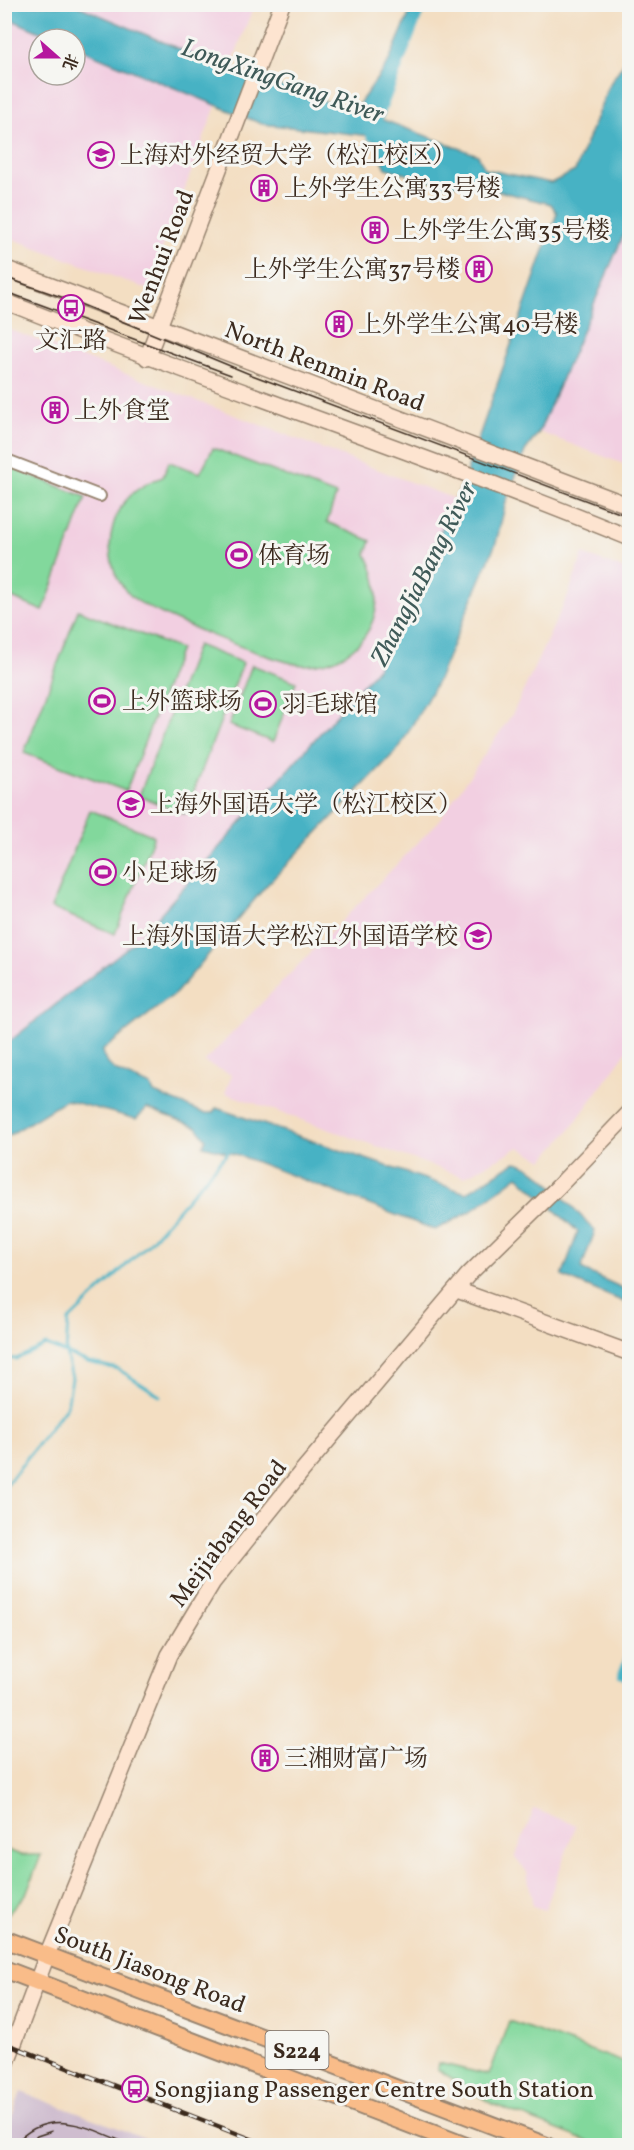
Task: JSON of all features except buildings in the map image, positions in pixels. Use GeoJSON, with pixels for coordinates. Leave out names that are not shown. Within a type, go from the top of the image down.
{"type":"FeatureCollection","features":[{"type":"Feature","properties":{"kind":"main road","name":"Wenhui Road"},"geometry":{"type":"LineString","coordinates":[[147,358],[282,4]]}},
{"type":"Feature","properties":{"kind":"main road","name":"North Renmin Road"},"geometry":{"type":"LineString","coordinates":[[4,268],[630,506]]}},
{"type":"Feature","properties":{"kind":"main road"},"geometry":{"type":"LineString","coordinates":[[4,301],[147,358],[456,469],[630,538]]}},
{"type":"Feature","properties":{"kind":"main road","name":"Meijiabang Road"},"geometry":{"type":"LineString","coordinates":[[4,2070],[47,1956],[169,1655],[213,1582],[302,1470],[457,1290],[630,1112]]}},
{"type":"Feature","properties":{"kind":"main road"},"geometry":{"type":"LineString","coordinates":[[457,1290],[629,1353]]}},
{"type":"Feature","properties":{"kind":"main road","name":"South Jiasong Road"},"geometry":{"type":"LineString","coordinates":[[4,1939],[547,2145]]}},
{"type":"Feature","properties":{"kind":"main road","name":"S224"},"geometry":{"type":"LineString","coordinates":[[4,1969],[466,2145]]}},
{"type":"Feature","properties":{"kind":"street"},"geometry":{"type":"LineString","coordinates":[[4,459],[100,496]]}},
{"type":"Feature","properties":{"kind":"shaded area","name":"上海对外经贸大学（松江校区）"},"geometry":{"type":"Polygon","coordinates":[[[4,5],[254,5],[147,289],[5,236],[4,5]]]}},
{"type":"Feature","properties":{"kind":"shaded area"},"geometry":{"type":"Polygon","coordinates":[[[629,222],[629,466],[539,432],[629,222]]]}},
{"type":"Feature","properties":{"kind":"shaded area","name":"上海外国语大学（松江校区）"},"geometry":{"type":"Polygon","coordinates":[[[5,328],[455,499],[376,670],[138,939],[5,1045],[5,328]]]}},
{"type":"Feature","properties":{"kind":"shaded area","name":"上海外国语大学松江外国语学校"},"geometry":{"type":"Polygon","coordinates":[[[583,554],[629,571],[629,1048],[569,1131],[543,1160],[519,1147],[464,1177],[225,1093],[232,1075],[204,1062],[437,823],[513,713],[568,595],[583,554]]]}},
{"type":"Feature","properties":{"kind":"shaded area"},"geometry":{"type":"Polygon","coordinates":[[[534,1809],[576,1825],[545,1910],[533,1906],[527,1872],[515,1858],[534,1809]]]}},
{"type":"Feature","properties":{"kind":"shaded area"},"geometry":{"type":"Polygon","coordinates":[[[21,2092],[164,2145],[5,2145],[5,2135],[21,2092]]]}},
{"type":"Feature","properties":{"kind":"green space","name":"体育场"},"geometry":{"type":"Polygon","coordinates":[[[213,448],[336,495],[327,522],[371,541],[366,554],[374,574],[377,593],[375,612],[369,629],[359,643],[345,655],[327,662],[305,665],[270,657],[164,615],[144,605],[125,590],[112,564],[110,545],[113,526],[120,509],[138,489],[163,477],[169,462],[200,473],[213,448]]]}},
{"type":"Feature","properties":{"kind":"green space"},"geometry":{"type":"Polygon","coordinates":[[[5,465],[86,497],[43,611],[5,595],[5,465]]]}},
{"type":"Feature","properties":{"kind":"green space","name":"上外篮球场"},"geometry":{"type":"Polygon","coordinates":[[[78,610],[180,649],[126,791],[24,753],[78,610]]]}},
{"type":"Feature","properties":{"kind":"green space"},"geometry":{"type":"Polygon","coordinates":[[[197,645],[243,663],[185,814],[139,796],[197,645]]]}},
{"type":"Feature","properties":{"kind":"green space","name":"羽毛球馆"},"geometry":{"type":"Polygon","coordinates":[[[252,665],[296,682],[273,742],[229,725],[252,665]]]}},
{"type":"Feature","properties":{"kind":"green space","name":"小足球场"},"geometry":{"type":"Polygon","coordinates":[[[90,810],[154,836],[115,934],[51,908],[90,810]]]}},
{"type":"Feature","properties":{"kind":"green space"},"geometry":{"type":"Polygon","coordinates":[[[5,1849],[21,1855],[41,1855],[26,1894],[9,1913],[5,1912],[5,1849]]]}},
{"type":"Feature","properties":{"kind":"green space"},"geometry":{"type":"Polygon","coordinates":[[[509,2021],[629,2064],[629,2145],[597,2145],[492,2104],[437,2069],[438,2063],[489,2075],[509,2021]]]}},
{"type":"Feature","properties":{"kind":"water","name":"ZhangJiaBang River"},"geometry":{"type":"Polygon","coordinates":[[[5,5],[76,5],[220,66],[354,111],[388,63],[413,5],[421,5],[378,118],[478,155],[485,169],[551,183],[575,171],[609,85],[629,55],[629,222],[539,432],[525,451],[506,502],[496,543],[437,682],[399,748],[266,886],[176,993],[102,1051],[108,1064],[114,1069],[151,1086],[154,1093],[204,1113],[213,1113],[216,1108],[466,1193],[515,1162],[524,1165],[546,1180],[595,1231],[581,1269],[629,1291],[629,1304],[562,1276],[578,1232],[518,1176],[471,1211],[435,1230],[238,1155],[203,1146],[206,1139],[197,1127],[147,1108],[136,1119],[66,1100],[5,1138],[5,1045],[138,939],[376,670],[462,485],[557,213],[551,204],[466,183],[446,186],[386,168],[371,136],[262,124],[87,52],[87,27],[28,27],[5,17],[5,5]]]}},
{"type":"Feature","properties":{"kind":"waterway","name":"LongXingGang River"},"geometry":{"type":"LineString","coordinates":[[371,136],[422,4]]}},
{"type":"Feature","properties":{"kind":"waterway"},"geometry":{"type":"LineString","coordinates":[[4,1488],[67,1406],[72,1378],[66,1353],[68,1321],[149,1243],[230,1150]]}},
{"type":"Feature","properties":{"kind":"waterway"},"geometry":{"type":"LineString","coordinates":[[4,1358],[16,1359],[46,1345],[88,1362],[118,1369],[160,1396]]}},
{"type":"Feature","properties":{"kind":"waterway"},"geometry":{"type":"LineString","coordinates":[[630,1656],[623,1674],[630,1677]]}},
{"type":"Feature","properties":{"kind":"tram line"},"geometry":{"type":"LineString","coordinates":[[4,277],[73,301],[252,375],[630,517]]}},
{"type":"Feature","properties":{"kind":"tram line"},"geometry":{"type":"LineString","coordinates":[[4,291],[231,375]]}},
{"type":"Feature","properties":{"kind":"tram line"},"geometry":{"type":"LineString","coordinates":[[13,2146],[27,2133],[41,2125],[56,2123],[86,2127],[133,2146]]}},
{"type":"Feature","properties":{"kind":"tram line"},"geometry":{"type":"LineString","coordinates":[[25,2146],[37,2136],[52,2131]]}},
{"type":"Feature","properties":{"kind":"railway"},"geometry":{"type":"LineString","coordinates":[[4,2043],[268,2146]]}},
{"type":"Feature","properties":{"kind":"place","name":"上海对外经贸大学（松江校区）"},"geometry":{"type":"Point","coordinates":[101,155]}},
{"type":"Feature","properties":{"kind":"place","name":"上外学生公寓33号楼"},"geometry":{"type":"Point","coordinates":[264,188]}},
{"type":"Feature","properties":{"kind":"place","name":"上外学生公寓35号楼"},"geometry":{"type":"Point","coordinates":[375,230]}},
{"type":"Feature","properties":{"kind":"place","name":"上外学生公寓37号楼"},"geometry":{"type":"Point","coordinates":[479,269]}},
{"type":"Feature","properties":{"kind":"place","name":"文汇路"},"geometry":{"type":"Point","coordinates":[71,308]}},
{"type":"Feature","properties":{"kind":"place","name":"上外学生公寓40号楼"},"geometry":{"type":"Point","coordinates":[339,324]}},
{"type":"Feature","properties":{"kind":"place","name":"上外食堂"},"geometry":{"type":"Point","coordinates":[55,410]}},
{"type":"Feature","properties":{"kind":"place","name":"体育场"},"geometry":{"type":"Point","coordinates":[239,555]}},
{"type":"Feature","properties":{"kind":"place","name":"上外篮球场"},"geometry":{"type":"Point","coordinates":[102,701]}},
{"type":"Feature","properties":{"kind":"place","name":"羽毛球馆"},"geometry":{"type":"Point","coordinates":[263,704]}},
{"type":"Feature","properties":{"kind":"place","name":"上海外国语大学（松江校区）"},"geometry":{"type":"Point","coordinates":[131,804]}},
{"type":"Feature","properties":{"kind":"place","name":"小足球场"},"geometry":{"type":"Point","coordinates":[103,872]}},
{"type":"Feature","properties":{"kind":"place","name":"上海外国语大学松江外国语学校"},"geometry":{"type":"Point","coordinates":[478,936]}},
{"type":"Feature","properties":{"kind":"place","name":"三湘财富广场"},"geometry":{"type":"Point","coordinates":[265,1758]}},
{"type":"Feature","properties":{"kind":"place","name":"Songjiang Passenger Centre South Station"},"geometry":{"type":"Point","coordinates":[135,2089]}}]}
